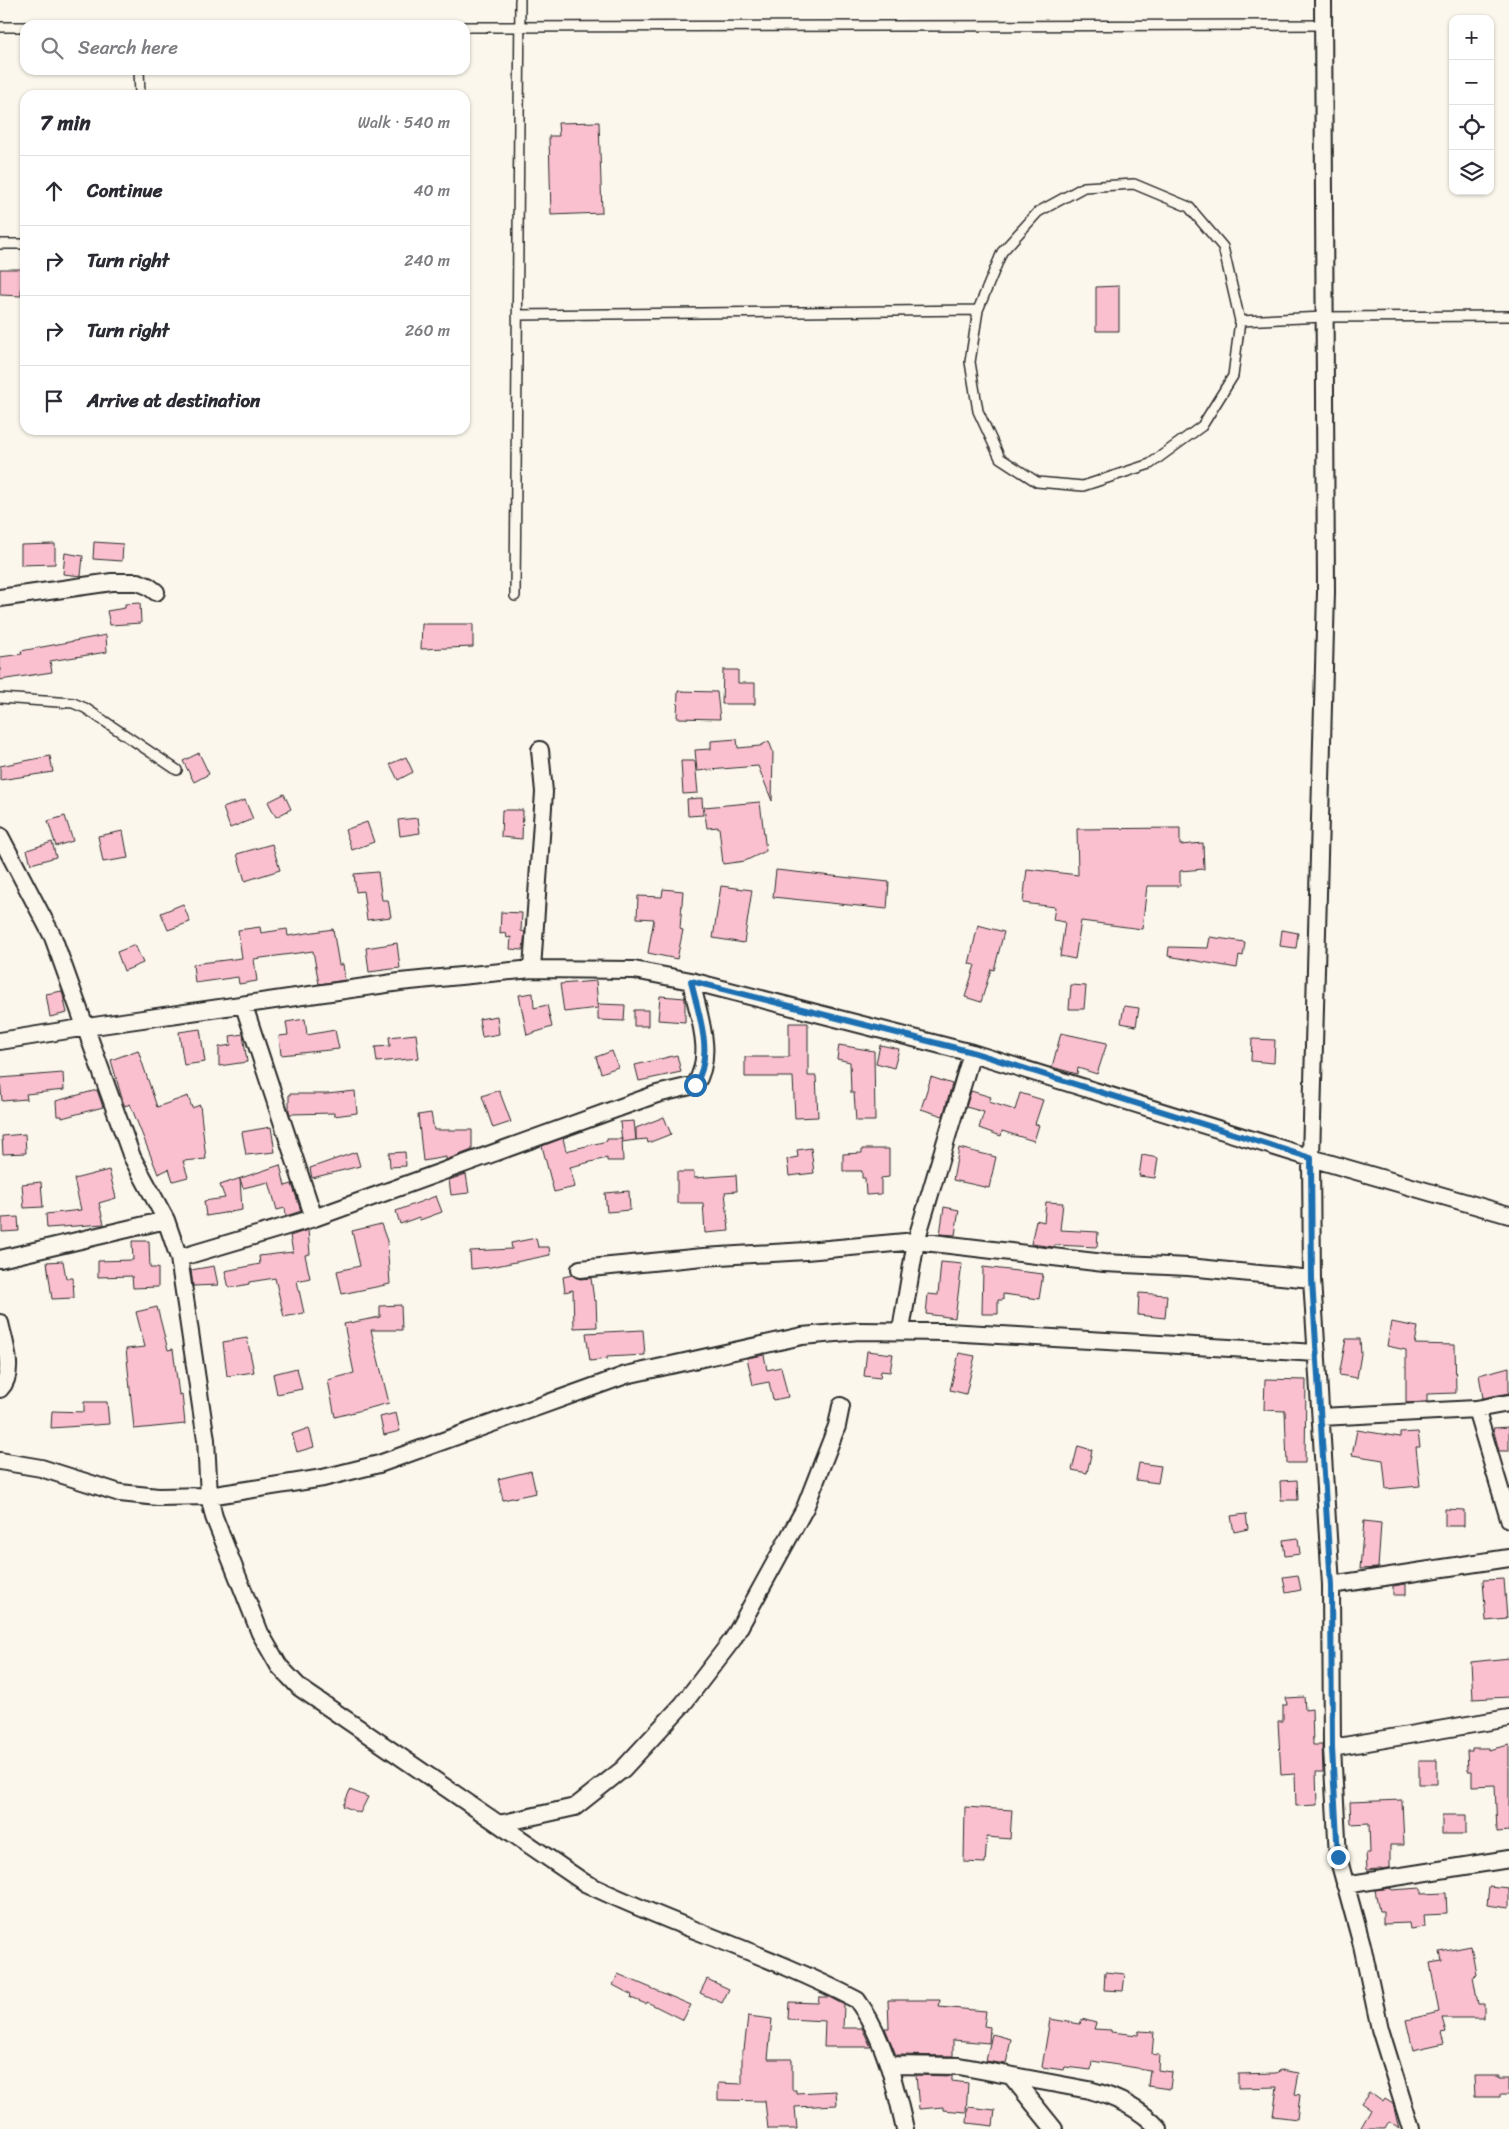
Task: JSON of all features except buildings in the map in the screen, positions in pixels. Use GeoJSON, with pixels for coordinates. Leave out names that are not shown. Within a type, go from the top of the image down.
{"type":"FeatureCollection","features":[{"type":"Feature","properties":{"kind":"street"},"geometry":{"type":"LineString","coordinates":[[1323,0],[1326,592],[1311,1158],[1312,1280],[1331,1586],[1332,1748],[1338,1857],[1380,2029],[1411,2129]]}},
{"type":"Feature","properties":{"kind":"street"},"geometry":{"type":"LineString","coordinates":[[0,598],[112,582],[138,582],[156,592]]}},
{"type":"Feature","properties":{"kind":"street"},"geometry":{"type":"LineString","coordinates":[[532,969],[544,792],[540,750]]}},
{"type":"Feature","properties":{"kind":"street"},"geometry":{"type":"LineString","coordinates":[[0,836],[54,937],[132,1156],[166,1220],[178,1258],[206,1440],[209,1496],[214,1517],[260,1633],[279,1666],[300,1688],[585,1883],[632,1906],[764,1958],[857,2000],[890,2065],[905,2129]]}},
{"type":"Feature","properties":{"kind":"street"},"geometry":{"type":"LineString","coordinates":[[0,1041],[87,1026],[244,1006],[400,982],[532,969],[634,970],[691,981],[972,1052],[1311,1158],[1509,1215]]}},
{"type":"Feature","properties":{"kind":"street"},"geometry":{"type":"LineString","coordinates":[[178,1258],[314,1218],[657,1094],[695,1085],[703,1072],[705,1055],[691,981]]}},
{"type":"Feature","properties":{"kind":"street"},"geometry":{"type":"LineString","coordinates":[[244,1006],[314,1218]]}},
{"type":"Feature","properties":{"kind":"street"},"geometry":{"type":"LineString","coordinates":[[901,1330],[916,1242],[972,1052]]}},
{"type":"Feature","properties":{"kind":"street"},"geometry":{"type":"LineString","coordinates":[[0,1259],[166,1220]]}},
{"type":"Feature","properties":{"kind":"street"},"geometry":{"type":"LineString","coordinates":[[580,1270],[704,1257],[796,1252],[916,1242],[1104,1263],[1188,1267],[1312,1280]]}},
{"type":"Feature","properties":{"kind":"street"},"geometry":{"type":"LineString","coordinates":[[0,1323],[8,1365],[7,1375],[0,1389]]}},
{"type":"Feature","properties":{"kind":"street"},"geometry":{"type":"LineString","coordinates":[[0,1461],[42,1468],[120,1494],[158,1497],[209,1496],[323,1478],[379,1464],[626,1375],[802,1336],[859,1331],[901,1330],[1085,1338],[1317,1353]]}},
{"type":"Feature","properties":{"kind":"street"},"geometry":{"type":"LineString","coordinates":[[1321,1416],[1476,1409],[1509,1403]]}},
{"type":"Feature","properties":{"kind":"street"},"geometry":{"type":"LineString","coordinates":[[499,1824],[575,1807],[623,1769],[683,1704],[733,1639],[805,1508],[837,1426],[841,1406]]}},
{"type":"Feature","properties":{"kind":"street"},"geometry":{"type":"LineString","coordinates":[[1476,1409],[1509,1519]]}},
{"type":"Feature","properties":{"kind":"street"},"geometry":{"type":"LineString","coordinates":[[1331,1586],[1509,1558]]}},
{"type":"Feature","properties":{"kind":"street"},"geometry":{"type":"LineString","coordinates":[[1332,1748],[1509,1718]]}},
{"type":"Feature","properties":{"kind":"street"},"geometry":{"type":"LineString","coordinates":[[1345,1885],[1509,1859]]}},
{"type":"Feature","properties":{"kind":"street"},"geometry":{"type":"LineString","coordinates":[[890,2065],[959,2066],[1107,2094],[1149,2118],[1160,2129]]}},
{"type":"Feature","properties":{"kind":"street"},"geometry":{"type":"LineString","coordinates":[[1012,2077],[1054,2129]]}},
{"type":"Feature","properties":{"kind":"lane"},"geometry":{"type":"LineString","coordinates":[[514,596],[520,0]]}},
{"type":"Feature","properties":{"kind":"lane"},"geometry":{"type":"LineString","coordinates":[[470,27],[1323,25]]}},
{"type":"Feature","properties":{"kind":"lane"},"geometry":{"type":"LineString","coordinates":[[0,28],[20,27]]}},
{"type":"Feature","properties":{"kind":"lane"},"geometry":{"type":"LineString","coordinates":[[140,75],[140,90]]}},
{"type":"Feature","properties":{"kind":"lane"},"geometry":{"type":"LineString","coordinates":[[1134,184],[1189,207],[1223,247],[1240,322],[1233,376],[1202,426],[1150,464],[1083,486],[1037,482],[1000,458],[978,411],[970,362],[978,310],[1002,252],[1038,212],[1084,187],[1134,184]]}},
{"type":"Feature","properties":{"kind":"lane"},"geometry":{"type":"LineString","coordinates":[[0,244],[20,244]]}},
{"type":"Feature","properties":{"kind":"lane"},"geometry":{"type":"LineString","coordinates":[[517,315],[978,310]]}},
{"type":"Feature","properties":{"kind":"lane"},"geometry":{"type":"LineString","coordinates":[[1240,322],[1324,317],[1509,316]]}},
{"type":"Feature","properties":{"kind":"lane"},"geometry":{"type":"LineString","coordinates":[[0,698],[73,703],[85,708],[176,770]]}},
{"type":"Feature","properties":{"kind":"route"},"geometry":{"type":"LineString","coordinates":[[695,1085],[703,1072],[705,1055],[691,981],[972,1052],[1311,1158],[1312,1280],[1331,1586],[1332,1748],[1338,1857]]}}]}
